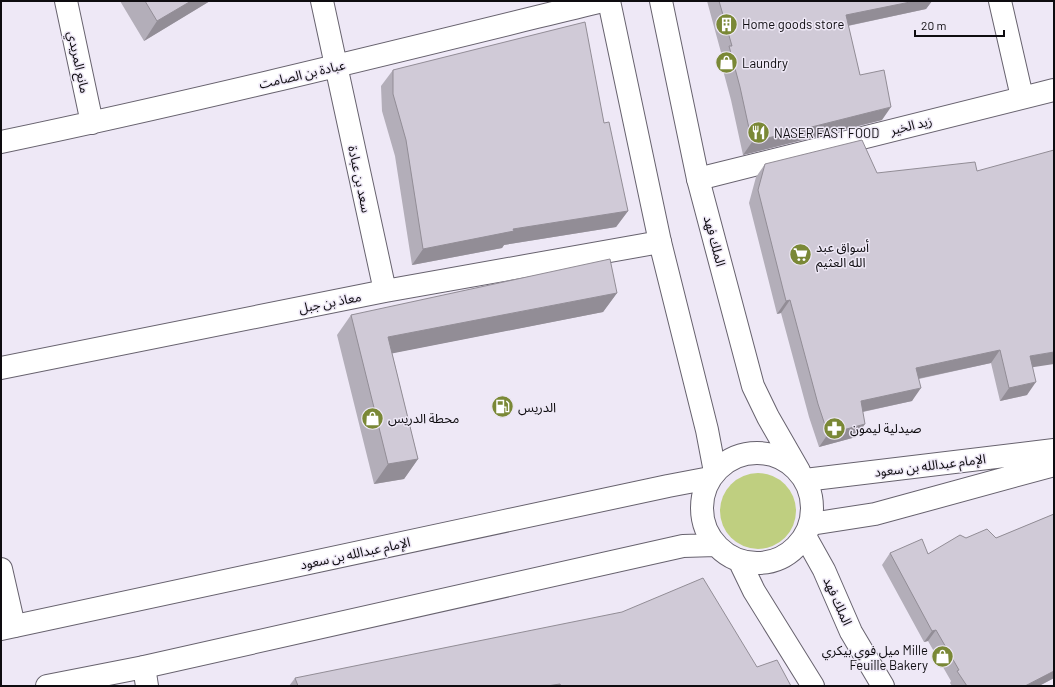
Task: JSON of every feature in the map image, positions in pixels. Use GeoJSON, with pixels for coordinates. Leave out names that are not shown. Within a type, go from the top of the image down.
{"type":"FeatureCollection","features":[{"type":"Feature","properties":{"kind":"street","name":"مانع المريدي"},"geometry":{"type":"LineString","coordinates":[[66,1],[92,123]]}},
{"type":"Feature","properties":{"kind":"street","name":"سعد بن عبادة"},"geometry":{"type":"LineString","coordinates":[[322,1],[385,291]]}},
{"type":"Feature","properties":{"kind":"street","name":"عبادة بن الصامت"},"geometry":{"type":"LineString","coordinates":[[1,142],[92,123],[336,66],[602,1]]}},
{"type":"Feature","properties":{"kind":"street"},"geometry":{"type":"LineString","coordinates":[[609,1],[660,242],[705,423],[713,475]]}},
{"type":"Feature","properties":{"kind":"street","name":"الملك فهد"},"geometry":{"type":"LineString","coordinates":[[661,1],[698,179],[753,386],[768,417],[802,475]]}},
{"type":"Feature","properties":{"kind":"street"},"geometry":{"type":"LineString","coordinates":[[1000,1],[1022,97]]}},
{"type":"Feature","properties":{"kind":"street","name":"زيد الخير"},"geometry":{"type":"LineString","coordinates":[[698,179],[1054,90]]}},
{"type":"Feature","properties":{"kind":"street","name":"معاذ بن جبل"},"geometry":{"type":"LineString","coordinates":[[1,368],[385,291],[660,242]]}},
{"type":"Feature","properties":{"kind":"street","name":"الإمام عبدالله بن سعود"},"geometry":{"type":"LineString","coordinates":[[802,475],[1054,450]]}},
{"type":"Feature","properties":{"kind":"street"},"geometry":{"type":"LineString","coordinates":[[753,453],[770,454],[786,460],[802,475],[811,492],[813,505],[808,530],[786,556],[771,562],[755,563],[739,560],[727,554],[716,545],[708,533],[703,519],[702,505],[704,490],[713,475],[722,466],[736,456],[753,453]]}},
{"type":"Feature","properties":{"kind":"street","name":"الإمام عبدالله بن سعود"},"geometry":{"type":"LineString","coordinates":[[808,530],[875,514],[1054,465]]}},
{"type":"Feature","properties":{"kind":"street","name":"الإمام عبدالله بن سعود"},"geometry":{"type":"LineString","coordinates":[[7,628],[713,475]]}},
{"type":"Feature","properties":{"kind":"street","name":"الملك فهد"},"geometry":{"type":"LineString","coordinates":[[808,530],[851,632],[883,686]]}},
{"type":"Feature","properties":{"kind":"street"},"geometry":{"type":"LineString","coordinates":[[47,686],[145,676],[683,546],[716,545]]}},
{"type":"Feature","properties":{"kind":"street"},"geometry":{"type":"LineString","coordinates":[[739,560],[754,591],[813,686]]}},
{"type":"Feature","properties":{"kind":"street"},"geometry":{"type":"LineString","coordinates":[[1,569],[7,628]]}},
{"type":"Feature","properties":{"kind":"green space"},"geometry":{"type":"Polygon","coordinates":[[[758,473],[772,476],[785,484],[793,497],[796,511],[793,525],[785,538],[772,546],[758,549],[744,546],[731,538],[723,525],[720,511],[723,497],[731,484],[744,476],[758,473]]]}},
{"type":"Feature","properties":{"kind":"building"},"geometry":{"type":"Polygon","coordinates":[[[145,1],[191,1],[157,21],[145,1]]]}},
{"type":"Feature","properties":{"kind":"building"},"geometry":{"type":"Polygon","coordinates":[[[719,1],[915,1],[846,15],[860,75],[884,70],[891,107],[752,142],[729,46],[732,46],[719,1]]]}},
{"type":"Feature","properties":{"kind":"building"},"geometry":{"type":"Polygon","coordinates":[[[585,22],[604,123],[609,122],[628,211],[513,229],[514,231],[423,249],[406,140],[393,94],[393,70],[585,22]]]}},
{"type":"Feature","properties":{"kind":"building"},"geometry":{"type":"Polygon","coordinates":[[[862,140],[877,173],[975,162],[977,171],[1054,150],[1054,352],[1030,356],[1036,382],[1009,388],[1000,350],[916,368],[921,388],[861,401],[865,424],[828,434],[818,404],[790,300],[786,301],[758,190],[765,164],[862,140]]]}},
{"type":"Feature","properties":{"kind":"building"},"geometry":{"type":"Polygon","coordinates":[[[610,259],[617,293],[388,337],[418,459],[388,464],[351,315],[610,259]]]}},
{"type":"Feature","properties":{"kind":"building"},"geometry":{"type":"Polygon","coordinates":[[[1054,514],[1054,671],[1025,686],[967,686],[957,671],[959,670],[936,630],[932,631],[890,553],[922,539],[928,554],[960,535],[966,538],[987,529],[996,538],[1054,514]]]}},
{"type":"Feature","properties":{"kind":"building"},"geometry":{"type":"Polygon","coordinates":[[[703,578],[757,667],[777,660],[791,686],[561,686],[560,684],[547,686],[298,686],[295,678],[622,612],[703,578]]]}},
{"type":"Feature","properties":{"kind":"place","name":"Home goods store"},"geometry":{"type":"Point","coordinates":[727,24]}},
{"type":"Feature","properties":{"kind":"place","name":"Laundry"},"geometry":{"type":"Point","coordinates":[727,63]}},
{"type":"Feature","properties":{"kind":"place","name":"NASER FAST FOOD"},"geometry":{"type":"Point","coordinates":[759,133]}},
{"type":"Feature","properties":{"kind":"place","name":"أسواق عبد الله العثيم"},"geometry":{"type":"Point","coordinates":[800,254]}},
{"type":"Feature","properties":{"kind":"place","name":"الدريس"},"geometry":{"type":"Point","coordinates":[503,407]}},
{"type":"Feature","properties":{"kind":"place","name":"محطة الدريس"},"geometry":{"type":"Point","coordinates":[373,418]}},
{"type":"Feature","properties":{"kind":"place","name":"صيدلية ليمون"},"geometry":{"type":"Point","coordinates":[834,428]}},
{"type":"Feature","properties":{"kind":"place","name":"ميل فوي بيكري Mille Feuille Bakery"},"geometry":{"type":"Point","coordinates":[943,657]}}]}
